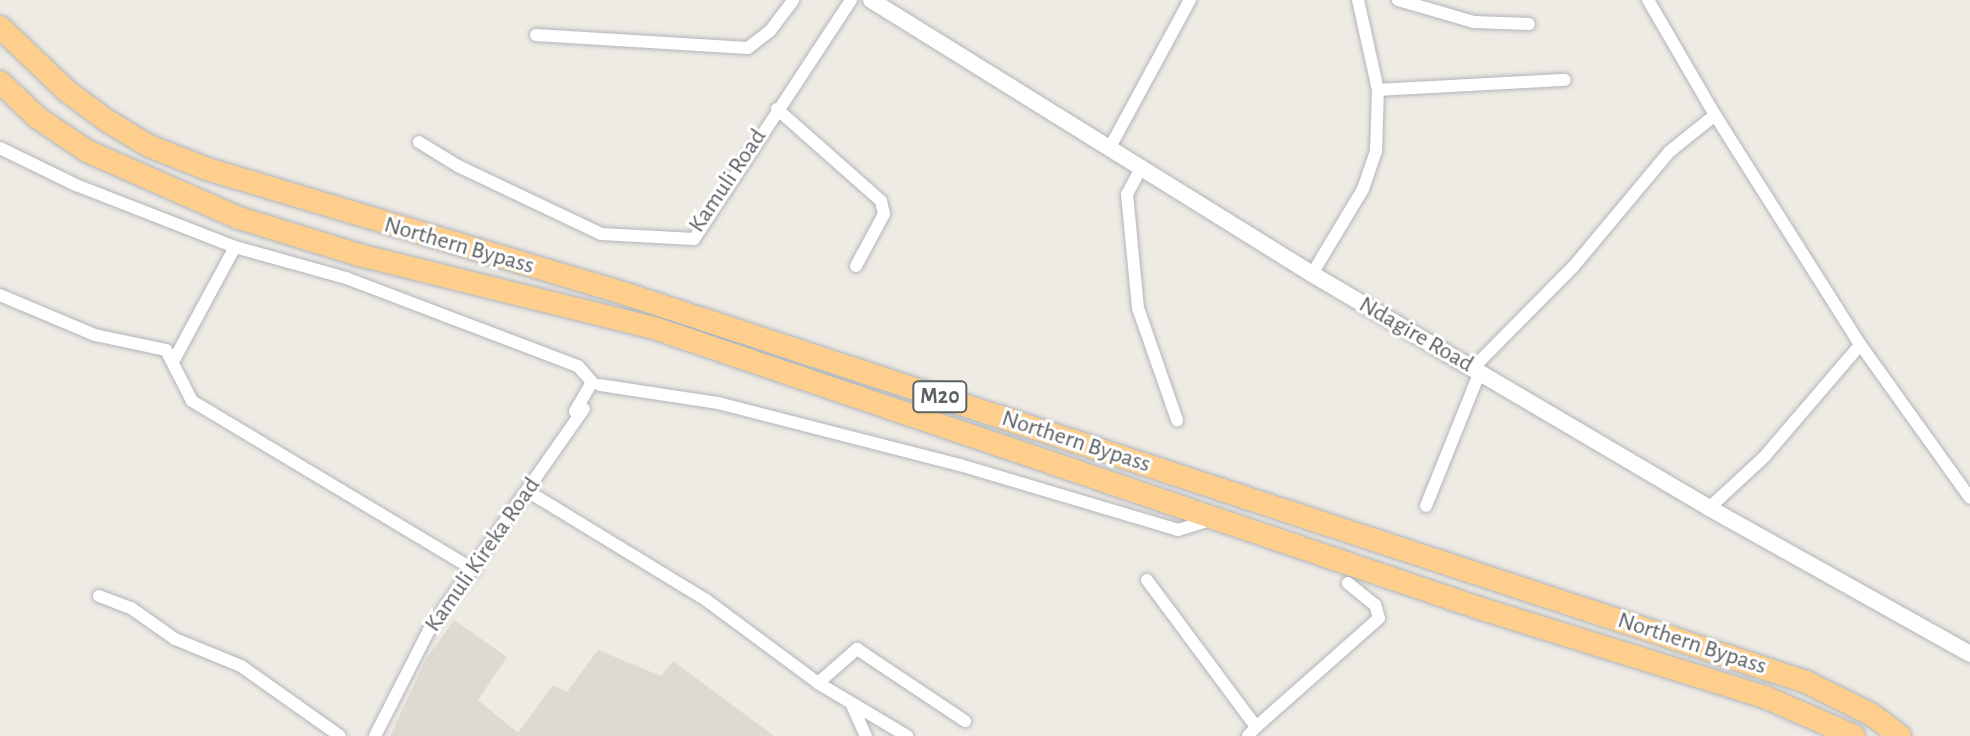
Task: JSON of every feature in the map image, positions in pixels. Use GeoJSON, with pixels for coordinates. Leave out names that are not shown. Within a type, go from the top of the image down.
{"type":"FeatureCollection","features":[{"type":"Feature","properties":{"kind":"highway","name":"Northern Bypass"},"geometry":{"type":"LineString","coordinates":[[0,27],[67,91],[106,120],[149,146],[207,169],[629,295],[1806,682],[1871,714],[1900,736]]}},
{"type":"Feature","properties":{"kind":"highway","name":"Northern Bypass"},"geometry":{"type":"LineString","coordinates":[[0,82],[38,118],[87,151],[239,218],[359,255],[657,329],[1479,608],[1765,697],[1854,736]]}},
{"type":"Feature","properties":{"kind":"street"},"geometry":{"type":"LineString","coordinates":[[536,35],[748,48],[770,31],[793,0]]}},
{"type":"Feature","properties":{"kind":"street","name":"Kamuli Road"},"geometry":{"type":"LineString","coordinates":[[419,142],[458,166],[601,234],[651,232],[678,240],[694,239],[851,0]]}},
{"type":"Feature","properties":{"kind":"street","name":"Ndagire Road"},"geometry":{"type":"LineString","coordinates":[[871,0],[1312,274],[1709,508],[1970,654]]}},
{"type":"Feature","properties":{"kind":"street"},"geometry":{"type":"LineString","coordinates":[[1109,149],[1190,0]]}},
{"type":"Feature","properties":{"kind":"street"},"geometry":{"type":"LineString","coordinates":[[1312,274],[1363,189],[1376,152],[1378,90],[1358,0]]}},
{"type":"Feature","properties":{"kind":"street"},"geometry":{"type":"LineString","coordinates":[[1398,0],[1474,22],[1529,24]]}},
{"type":"Feature","properties":{"kind":"street"},"geometry":{"type":"LineString","coordinates":[[1648,0],[1715,115],[1860,345],[1970,498]]}},
{"type":"Feature","properties":{"kind":"street"},"geometry":{"type":"LineString","coordinates":[[1378,90],[1565,80]]}},
{"type":"Feature","properties":{"kind":"street"},"geometry":{"type":"LineString","coordinates":[[777,109],[881,201],[884,214],[856,266]]}},
{"type":"Feature","properties":{"kind":"street"},"geometry":{"type":"LineString","coordinates":[[1426,506],[1476,370],[1573,267],[1669,152],[1715,115]]}},
{"type":"Feature","properties":{"kind":"street"},"geometry":{"type":"LineString","coordinates":[[0,148],[76,185],[235,247],[346,278],[578,366],[592,382],[575,411],[580,415]]}},
{"type":"Feature","properties":{"kind":"street"},"geometry":{"type":"LineString","coordinates":[[1141,168],[1127,194],[1138,308],[1177,420]]}},
{"type":"Feature","properties":{"kind":"street"},"geometry":{"type":"LineString","coordinates":[[174,360],[235,247]]}},
{"type":"Feature","properties":{"kind":"street"},"geometry":{"type":"LineString","coordinates":[[0,295],[95,335],[166,350],[174,360],[192,401],[474,570]]}},
{"type":"Feature","properties":{"kind":"street"},"geometry":{"type":"LineString","coordinates":[[1709,508],[1764,457],[1860,345]]}},
{"type":"Feature","properties":{"kind":"street","name":"Kamuli Kireka Road"},"geometry":{"type":"LineString","coordinates":[[375,736],[429,630],[529,492],[601,383],[718,403],[960,465],[1178,530],[1219,518]]}},
{"type":"Feature","properties":{"kind":"street"},"geometry":{"type":"LineString","coordinates":[[529,492],[706,600],[818,683],[907,736]]}},
{"type":"Feature","properties":{"kind":"street"},"geometry":{"type":"LineString","coordinates":[[1147,580],[1252,732],[1379,618],[1375,605],[1348,583]]}},
{"type":"Feature","properties":{"kind":"street"},"geometry":{"type":"LineString","coordinates":[[99,596],[131,608],[175,639],[241,666],[340,736]]}},
{"type":"Feature","properties":{"kind":"street"},"geometry":{"type":"LineString","coordinates":[[818,683],[857,649],[965,721]]}},
{"type":"Feature","properties":{"kind":"street"},"geometry":{"type":"LineString","coordinates":[[852,705],[866,736]]}},
{"type":"Feature","properties":{"kind":"shaded area"},"geometry":{"type":"Polygon","coordinates":[[[454,620],[507,657],[478,700],[518,733],[553,685],[567,692],[598,650],[661,676],[673,661],[774,736],[390,736],[426,659],[454,620]]]}}]}
